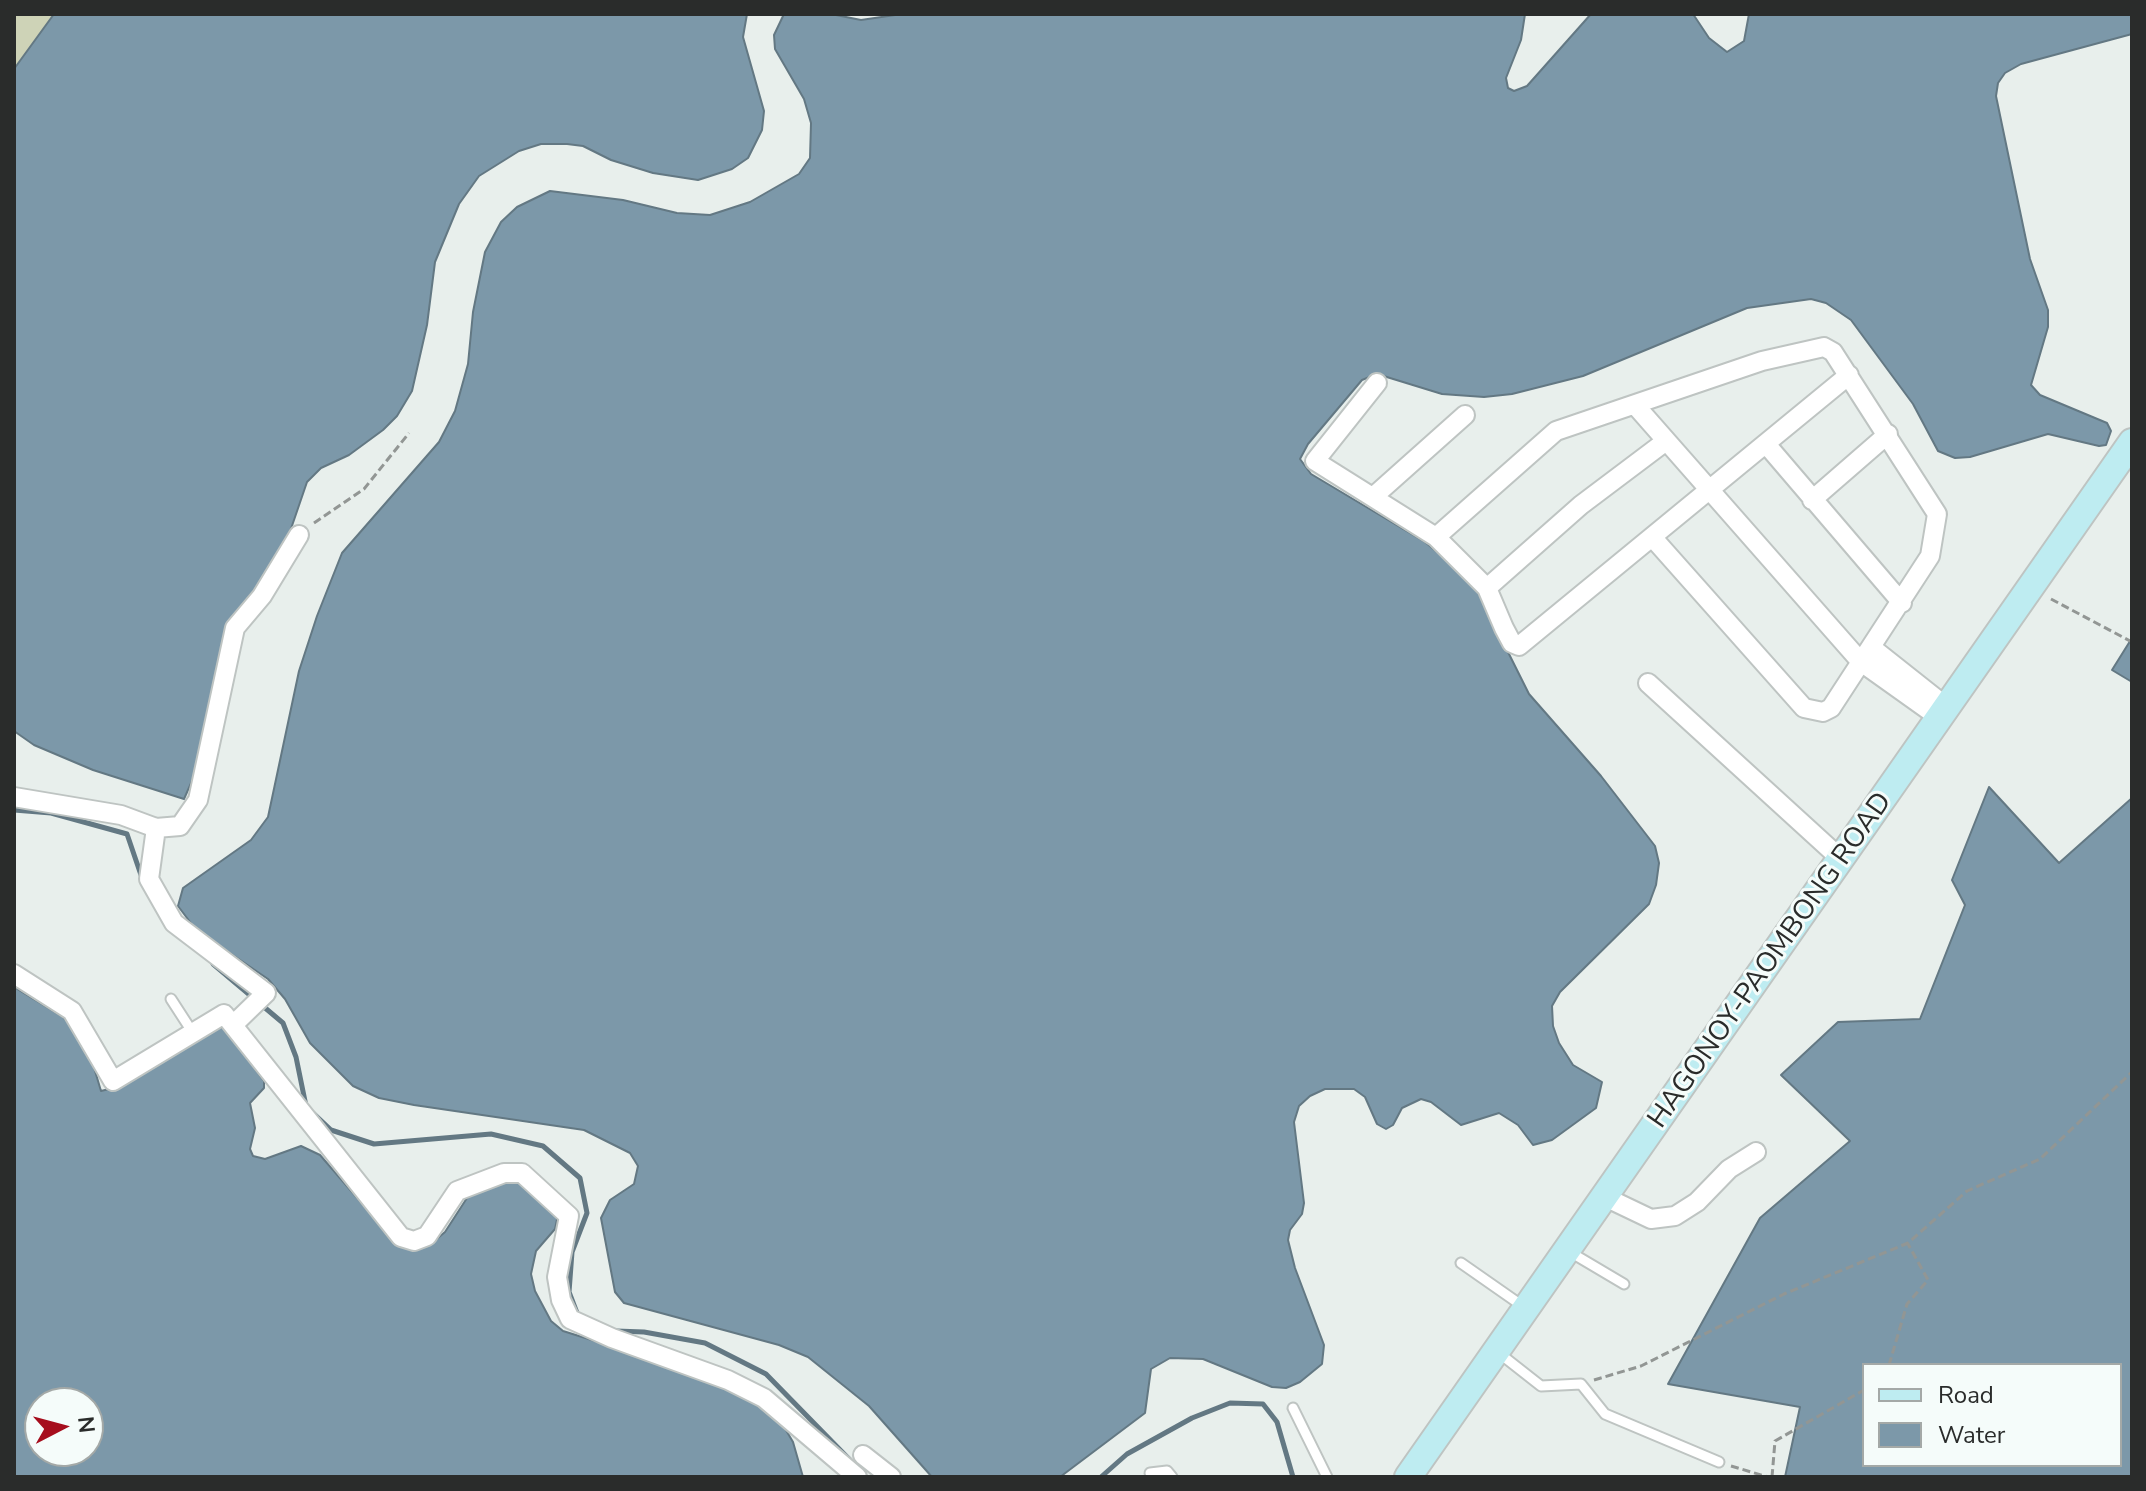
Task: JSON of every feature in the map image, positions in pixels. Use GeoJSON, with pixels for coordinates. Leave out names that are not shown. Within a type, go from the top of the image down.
{"type":"FeatureCollection","features":[{"type":"Feature","properties":{"kind":"main road","name":"HAGONOY-PAOMBONG ROAD"},"geometry":{"type":"LineString","coordinates":[[1408,1477],[2132,442]]}},
{"type":"Feature","properties":{"kind":"street"},"geometry":{"type":"LineString","coordinates":[[1436,537],[1556,431],[1762,361],[1824,347],[1833,352],[1849,375],[1937,514],[1930,556],[1831,708],[1823,712],[1804,708],[1653,538]]}},
{"type":"Feature","properties":{"kind":"street"},"geometry":{"type":"LineString","coordinates":[[1377,383],[1315,461],[1436,537],[1487,588],[1512,643],[1519,646],[1849,375]]}},
{"type":"Feature","properties":{"kind":"street"},"geometry":{"type":"LineString","coordinates":[[1635,405],[1710,490],[1866,654],[1944,714]]}},
{"type":"Feature","properties":{"kind":"street"},"geometry":{"type":"LineString","coordinates":[[1373,497],[1465,415]]}},
{"type":"Feature","properties":{"kind":"street"},"geometry":{"type":"LineString","coordinates":[[1812,500],[1888,434]]}},
{"type":"Feature","properties":{"kind":"street"},"geometry":{"type":"LineString","coordinates":[[1487,588],[1581,505],[1666,441]]}},
{"type":"Feature","properties":{"kind":"street"},"geometry":{"type":"LineString","coordinates":[[1766,444],[1902,603]]}},
{"type":"Feature","properties":{"kind":"street"},"geometry":{"type":"LineString","coordinates":[[14,797],[121,815],[156,828],[180,826],[198,800],[230,663],[235,628],[262,596],[299,535]]}},
{"type":"Feature","properties":{"kind":"street"},"geometry":{"type":"LineString","coordinates":[[1648,683],[1842,860]]}},
{"type":"Feature","properties":{"kind":"street"},"geometry":{"type":"LineString","coordinates":[[156,828],[149,879],[174,923],[264,990],[260,1001],[233,1025]]}},
{"type":"Feature","properties":{"kind":"street"},"geometry":{"type":"LineString","coordinates":[[14,974],[72,1011],[113,1081],[224,1014],[401,1237],[414,1241],[427,1236],[457,1191],[504,1173],[522,1173],[569,1216],[557,1277],[561,1300],[570,1319],[612,1338],[728,1380],[764,1398],[857,1477]]}},
{"type":"Feature","properties":{"kind":"street"},"geometry":{"type":"LineString","coordinates":[[1605,1197],[1651,1219],[1675,1216],[1697,1202],[1729,1169],[1756,1152]]}},
{"type":"Feature","properties":{"kind":"street"},"geometry":{"type":"LineString","coordinates":[[863,1455],[891,1477]]}},
{"type":"Feature","properties":{"kind":"lane"},"geometry":{"type":"LineString","coordinates":[[171,999],[193,1033]]}},
{"type":"Feature","properties":{"kind":"lane"},"geometry":{"type":"LineString","coordinates":[[1567,1251],[1624,1284]]}},
{"type":"Feature","properties":{"kind":"lane"},"geometry":{"type":"LineString","coordinates":[[1461,1263],[1526,1309]]}},
{"type":"Feature","properties":{"kind":"lane"},"geometry":{"type":"LineString","coordinates":[[1497,1351],[1541,1386],[1581,1384],[1605,1414],[1719,1462]]}},
{"type":"Feature","properties":{"kind":"lane"},"geometry":{"type":"LineString","coordinates":[[1293,1408],[1327,1477]]}},
{"type":"Feature","properties":{"kind":"lane"},"geometry":{"type":"LineString","coordinates":[[1150,1473],[1167,1471],[1172,1477]]}},
{"type":"Feature","properties":{"kind":"path"},"geometry":{"type":"LineString","coordinates":[[299,535],[364,489],[409,433]]}},
{"type":"Feature","properties":{"kind":"path"},"geometry":{"type":"LineString","coordinates":[[2032,588],[2132,642]]}},
{"type":"Feature","properties":{"kind":"path"},"geometry":{"type":"LineString","coordinates":[[1581,1384],[1641,1366],[1784,1294],[1908,1243],[1967,1191],[2040,1159],[2132,1072]]}},
{"type":"Feature","properties":{"kind":"path"},"geometry":{"type":"LineString","coordinates":[[1890,1363],[1907,1304],[1928,1280],[1908,1243]]}},
{"type":"Feature","properties":{"kind":"path"},"geometry":{"type":"LineString","coordinates":[[1719,1462],[1770,1477],[1775,1441],[1862,1391]]}},
{"type":"Feature","properties":{"kind":"green space"},"geometry":{"type":"Polygon","coordinates":[[[14,14],[54,14],[14,69],[14,14]]]}},
{"type":"Feature","properties":{"kind":"water"},"geometry":{"type":"Polygon","coordinates":[[[54,14],[747,14],[743,37],[764,111],[762,130],[748,158],[732,169],[698,180],[653,173],[611,160],[583,146],[567,144],[541,144],[519,151],[479,176],[459,204],[435,262],[427,325],[412,391],[397,416],[383,430],[349,455],[321,468],[307,482],[282,555],[246,606],[203,756],[184,799],[93,770],[34,745],[14,731],[14,69],[54,14]]]}},
{"type":"Feature","properties":{"kind":"water"},"geometry":{"type":"Polygon","coordinates":[[[784,14],[831,14],[861,20],[902,14],[1525,14],[1521,40],[1506,78],[1508,88],[1514,91],[1527,86],[1591,14],[1693,14],[1709,38],[1727,52],[1744,41],[1749,14],[2132,14],[2132,34],[2021,64],[2005,73],[1998,83],[1996,96],[2030,259],[2048,310],[2048,327],[2031,385],[2040,395],[2107,423],[2111,431],[2106,445],[2048,434],[1970,457],[1955,458],[1938,451],[1913,404],[1851,320],[1826,303],[1811,299],[1747,308],[1583,376],[1512,394],[1484,397],[1442,394],[1377,374],[1362,380],[1308,444],[1300,459],[1311,474],[1425,542],[1460,571],[1479,594],[1529,694],[1601,776],[1655,846],[1659,863],[1656,885],[1649,904],[1560,992],[1552,1006],[1553,1026],[1559,1043],[1573,1065],[1602,1082],[1596,1108],[1552,1140],[1533,1145],[1518,1125],[1499,1113],[1461,1125],[1431,1102],[1421,1099],[1402,1108],[1393,1125],[1386,1129],[1377,1124],[1365,1097],[1354,1089],[1325,1089],[1310,1096],[1299,1106],[1294,1122],[1304,1203],[1302,1214],[1290,1230],[1288,1240],[1295,1268],[1324,1345],[1322,1364],[1300,1382],[1286,1388],[1272,1387],[1203,1359],[1170,1358],[1151,1369],[1145,1413],[1060,1477],[932,1477],[869,1406],[808,1357],[779,1345],[624,1303],[615,1292],[601,1218],[610,1200],[634,1184],[638,1166],[630,1153],[584,1130],[414,1105],[379,1098],[353,1086],[310,1043],[285,999],[268,979],[196,930],[178,906],[183,888],[251,840],[268,817],[299,671],[317,616],[342,553],[439,442],[455,411],[468,364],[473,312],[485,252],[501,222],[517,207],[550,191],[623,200],[677,213],[710,215],[750,202],[799,174],[810,158],[811,123],[804,99],[775,49],[774,35],[784,14]]]}},
{"type":"Feature","properties":{"kind":"water"},"geometry":{"type":"Polygon","coordinates":[[[2132,638],[2132,682],[2112,670],[2132,638]]]}},
{"type":"Feature","properties":{"kind":"water"},"geometry":{"type":"Polygon","coordinates":[[[1989,787],[2059,863],[2132,798],[2132,1477],[1785,1477],[1800,1407],[1668,1384],[1760,1218],[1850,1141],[1781,1075],[1838,1022],[1920,1019],[1965,905],[1952,880],[1989,787]]]}},
{"type":"Feature","properties":{"kind":"water"},"geometry":{"type":"Polygon","coordinates":[[[14,987],[63,1017],[78,1032],[90,1054],[101,1091],[117,1087],[216,1027],[225,1028],[264,1081],[264,1088],[250,1103],[255,1128],[250,1149],[253,1156],[265,1159],[301,1146],[320,1155],[391,1237],[432,1243],[445,1232],[467,1198],[478,1190],[518,1179],[558,1215],[555,1229],[536,1251],[531,1274],[535,1291],[551,1321],[563,1331],[662,1362],[748,1394],[783,1425],[793,1442],[803,1477],[14,1477],[14,987]]]}},
{"type":"Feature","properties":{"kind":"waterway"},"geometry":{"type":"LineString","coordinates":[[14,810],[51,813],[127,834],[142,878]]}},
{"type":"Feature","properties":{"kind":"waterway"},"geometry":{"type":"LineString","coordinates":[[213,964],[283,1023],[296,1057],[306,1106]]}},
{"type":"Feature","properties":{"kind":"waterway"},"geometry":{"type":"LineString","coordinates":[[313,1113],[331,1130],[374,1144],[491,1134],[543,1146],[580,1178],[587,1213],[572,1252],[569,1292],[577,1313]]}},
{"type":"Feature","properties":{"kind":"waterway"},"geometry":{"type":"LineString","coordinates":[[616,1331],[644,1332],[705,1343],[766,1374],[850,1460]]}},
{"type":"Feature","properties":{"kind":"waterway"},"geometry":{"type":"LineString","coordinates":[[1101,1477],[1127,1454],[1192,1418],[1230,1403],[1263,1404],[1277,1422],[1293,1477]]}}]}
